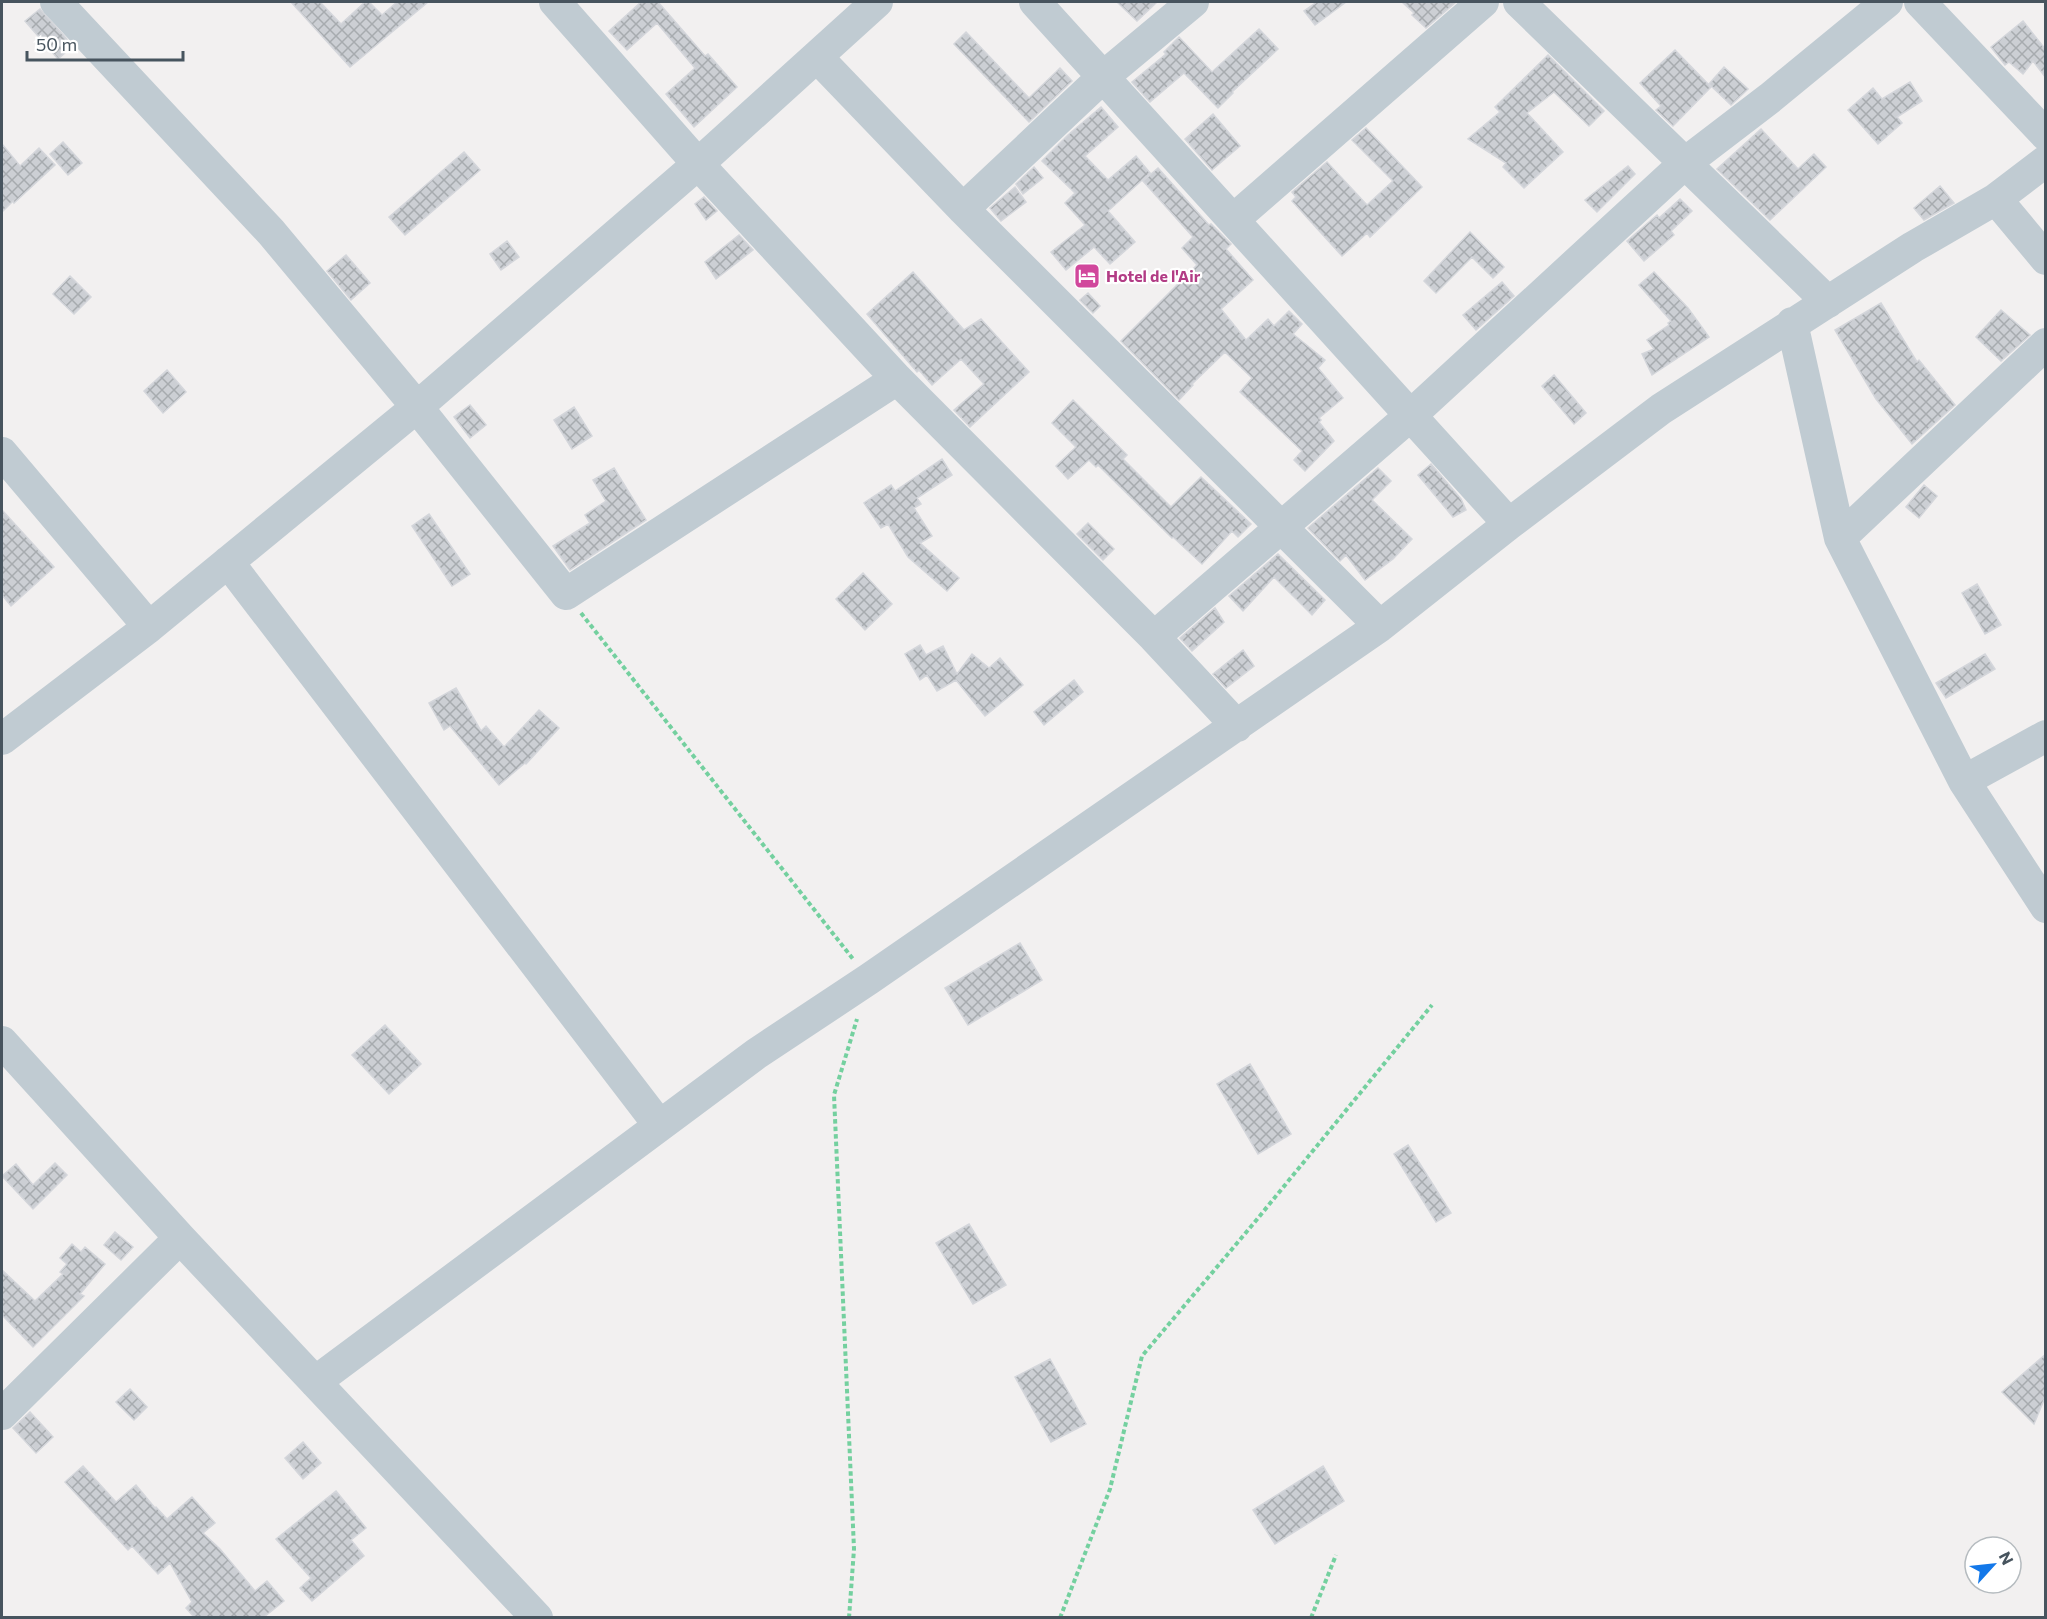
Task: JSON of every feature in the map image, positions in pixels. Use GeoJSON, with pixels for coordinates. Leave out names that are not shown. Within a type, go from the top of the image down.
{"type":"FeatureCollection","features":[{"type":"Feature","properties":{"kind":"street"},"geometry":{"type":"LineString","coordinates":[[56,2],[271,232],[417,408],[566,594],[897,379]]}},
{"type":"Feature","properties":{"kind":"street"},"geometry":{"type":"LineString","coordinates":[[555,2],[698,164],[897,379],[1154,637],[1237,726]]}},
{"type":"Feature","properties":{"kind":"street"},"geometry":{"type":"LineString","coordinates":[[2,739],[149,627],[417,408],[698,164],[877,2]]}},
{"type":"Feature","properties":{"kind":"street"},"geometry":{"type":"LineString","coordinates":[[1035,2],[1509,524]]}},
{"type":"Feature","properties":{"kind":"street"},"geometry":{"type":"LineString","coordinates":[[963,209],[1103,77],[1192,2]]}},
{"type":"Feature","properties":{"kind":"street"},"geometry":{"type":"LineString","coordinates":[[1233,220],[1483,2]]}},
{"type":"Feature","properties":{"kind":"street"},"geometry":{"type":"LineString","coordinates":[[1519,2],[1828,302]]}},
{"type":"Feature","properties":{"kind":"street"},"geometry":{"type":"LineString","coordinates":[[1154,637],[1410,416],[1684,163],[1770,98],[1887,2]]}},
{"type":"Feature","properties":{"kind":"street"},"geometry":{"type":"LineString","coordinates":[[1920,2],[2046,135]]}},
{"type":"Feature","properties":{"kind":"street"},"geometry":{"type":"LineString","coordinates":[[817,57],[963,209],[1380,626]]}},
{"type":"Feature","properties":{"kind":"street"},"geometry":{"type":"LineString","coordinates":[[315,1382],[756,1054],[869,979],[1380,626],[1509,524],[1661,409],[1913,247],[1996,199],[2046,161]]}},
{"type":"Feature","properties":{"kind":"street"},"geometry":{"type":"LineString","coordinates":[[1996,199],[2046,259]]}},
{"type":"Feature","properties":{"kind":"street"},"geometry":{"type":"LineString","coordinates":[[1792,323],[1840,538],[1964,781],[2046,907]]}},
{"type":"Feature","properties":{"kind":"street"},"geometry":{"type":"LineString","coordinates":[[1840,538],[2046,344]]}},
{"type":"Feature","properties":{"kind":"street"},"geometry":{"type":"LineString","coordinates":[[2,453],[149,627]]}},
{"type":"Feature","properties":{"kind":"street"},"geometry":{"type":"LineString","coordinates":[[228,562],[659,1125]]}},
{"type":"Feature","properties":{"kind":"street"},"geometry":{"type":"LineString","coordinates":[[1964,781],[2046,736]]}},
{"type":"Feature","properties":{"kind":"street"},"geometry":{"type":"LineString","coordinates":[[2,1042],[180,1238],[537,1617]]}},
{"type":"Feature","properties":{"kind":"street"},"geometry":{"type":"LineString","coordinates":[[2,1414],[180,1238]]}},
{"type":"Feature","properties":{"kind":"path"},"geometry":{"type":"LineString","coordinates":[[566,594],[869,979],[834,1095],[854,1550],[849,1617]]}},
{"type":"Feature","properties":{"kind":"path"},"geometry":{"type":"LineString","coordinates":[[1060,1617],[1110,1489],[1142,1356],[1262,1214],[1432,1005]]}},
{"type":"Feature","properties":{"kind":"path"},"geometry":{"type":"LineString","coordinates":[[1311,1617],[1336,1555]]}},
{"type":"Feature","properties":{"kind":"building"},"geometry":{"type":"Polygon","coordinates":[[[291,2],[320,2],[341,24],[365,2],[369,2],[382,15],[397,2],[428,2],[350,67],[291,2]]]}},
{"type":"Feature","properties":{"kind":"building"},"geometry":{"type":"Polygon","coordinates":[[[641,2],[658,2],[705,56],[708,54],[737,87],[694,127],[666,94],[695,68],[657,23],[627,50],[609,31],[641,2]]]}},
{"type":"Feature","properties":{"kind":"building"},"geometry":{"type":"Polygon","coordinates":[[[1117,2],[1157,2],[1137,21],[1117,2]]]}},
{"type":"Feature","properties":{"kind":"building"},"geometry":{"type":"Polygon","coordinates":[[[1317,2],[1346,2],[1315,25],[1304,11],[1317,2]]]}},
{"type":"Feature","properties":{"kind":"building"},"geometry":{"type":"Polygon","coordinates":[[[1402,2],[1456,2],[1426,28],[1402,2]]]}},
{"type":"Feature","properties":{"kind":"building"},"geometry":{"type":"Polygon","coordinates":[[[40,9],[73,46],[58,59],[25,21],[40,9]]]}},
{"type":"Feature","properties":{"kind":"building"},"geometry":{"type":"Polygon","coordinates":[[[2023,21],[2046,50],[2046,78],[2033,61],[2023,74],[2009,62],[2005,65],[1991,47],[2023,21]]]}},
{"type":"Feature","properties":{"kind":"building"},"geometry":{"type":"Polygon","coordinates":[[[1259,29],[1278,49],[1218,108],[1184,73],[1150,102],[1132,82],[1166,54],[1164,52],[1179,37],[1212,72],[1259,29]]]}},
{"type":"Feature","properties":{"kind":"building"},"geometry":{"type":"Polygon","coordinates":[[[966,32],[1029,98],[1060,68],[1072,81],[1029,122],[954,44],[966,32]]]}},
{"type":"Feature","properties":{"kind":"building"},"geometry":{"type":"Polygon","coordinates":[[[1675,50],[1711,87],[1673,126],[1656,110],[1661,106],[1640,83],[1675,50]]]}},
{"type":"Feature","properties":{"kind":"building"},"geometry":{"type":"Polygon","coordinates":[[[1548,55],[1604,111],[1589,126],[1554,92],[1527,113],[1563,152],[1524,188],[1503,167],[1506,163],[1468,139],[1500,112],[1495,107],[1548,55]]]}},
{"type":"Feature","properties":{"kind":"building"},"geometry":{"type":"Polygon","coordinates":[[[1724,67],[1748,89],[1731,105],[1709,84],[1724,67]]]}},
{"type":"Feature","properties":{"kind":"building"},"geometry":{"type":"Polygon","coordinates":[[[1910,82],[1922,101],[1897,117],[1902,123],[1878,144],[1848,110],[1873,88],[1882,99],[1910,82]]]}},
{"type":"Feature","properties":{"kind":"building"},"geometry":{"type":"Polygon","coordinates":[[[1101,107],[1118,127],[1085,156],[1108,180],[1136,156],[1150,173],[1108,211],[1135,242],[1110,264],[1094,247],[1066,270],[1051,252],[1085,225],[1065,203],[1075,193],[1042,161],[1101,107]]]}},
{"type":"Feature","properties":{"kind":"building"},"geometry":{"type":"Polygon","coordinates":[[[1213,114],[1240,146],[1212,170],[1185,139],[1213,114]]]}},
{"type":"Feature","properties":{"kind":"building"},"geometry":{"type":"Polygon","coordinates":[[[1366,128],[1422,187],[1370,237],[1367,233],[1342,256],[1292,201],[1296,197],[1292,192],[1327,162],[1367,205],[1393,181],[1352,140],[1366,128]]]}},
{"type":"Feature","properties":{"kind":"building"},"geometry":{"type":"Polygon","coordinates":[[[1761,129],[1798,169],[1814,154],[1826,167],[1770,220],[1717,169],[1761,129]]]}},
{"type":"Feature","properties":{"kind":"building"},"geometry":{"type":"Polygon","coordinates":[[[63,142],[82,163],[68,175],[50,154],[63,142]]]}},
{"type":"Feature","properties":{"kind":"building"},"geometry":{"type":"Polygon","coordinates":[[[2,144],[20,166],[39,148],[55,165],[2,212],[2,144]]]}},
{"type":"Feature","properties":{"kind":"building"},"geometry":{"type":"Polygon","coordinates":[[[464,152],[480,170],[405,235],[389,217],[464,152]]]}},
{"type":"Feature","properties":{"kind":"building"},"geometry":{"type":"Polygon","coordinates":[[[1628,166],[1635,174],[1597,212],[1585,200],[1628,166]]]}},
{"type":"Feature","properties":{"kind":"building"},"geometry":{"type":"Polygon","coordinates":[[[1034,167],[1043,178],[1023,194],[1016,184],[1034,167]]]}},
{"type":"Feature","properties":{"kind":"building"},"geometry":{"type":"Polygon","coordinates":[[[1158,168],[1209,225],[1211,224],[1231,244],[1226,249],[1253,280],[1221,309],[1246,340],[1268,319],[1274,326],[1289,311],[1302,324],[1293,334],[1325,360],[1318,368],[1343,398],[1319,418],[1321,420],[1319,422],[1334,441],[1305,471],[1294,460],[1302,451],[1240,392],[1252,378],[1225,352],[1179,400],[1121,341],[1197,265],[1182,248],[1193,237],[1143,181],[1158,168]]]}},
{"type":"Feature","properties":{"kind":"building"},"geometry":{"type":"Polygon","coordinates":[[[1940,186],[1954,203],[1924,220],[1914,208],[1940,186]]]}},
{"type":"Feature","properties":{"kind":"building"},"geometry":{"type":"Polygon","coordinates":[[[1015,187],[1026,202],[1001,221],[990,208],[1015,187]]]}},
{"type":"Feature","properties":{"kind":"building"},"geometry":{"type":"Polygon","coordinates":[[[704,197],[717,211],[706,220],[695,204],[704,197]]]}},
{"type":"Feature","properties":{"kind":"building"},"geometry":{"type":"Polygon","coordinates":[[[1680,199],[1692,211],[1671,231],[1674,235],[1644,261],[1627,241],[1657,215],[1659,218],[1680,199]]]}},
{"type":"Feature","properties":{"kind":"building"},"geometry":{"type":"Polygon","coordinates":[[[1470,232],[1504,267],[1493,278],[1472,257],[1436,293],[1424,281],[1470,232]]]}},
{"type":"Feature","properties":{"kind":"building"},"geometry":{"type":"Polygon","coordinates":[[[739,235],[753,250],[716,279],[705,262],[739,235]]]}},
{"type":"Feature","properties":{"kind":"building"},"geometry":{"type":"Polygon","coordinates":[[[507,241],[519,257],[501,270],[490,254],[507,241]]]}},
{"type":"Feature","properties":{"kind":"building"},"geometry":{"type":"Polygon","coordinates":[[[346,255],[370,283],[351,300],[327,271],[346,255]]]}},
{"type":"Feature","properties":{"kind":"building"},"geometry":{"type":"Polygon","coordinates":[[[913,272],[964,330],[981,319],[1029,372],[970,427],[954,410],[984,384],[961,359],[932,385],[919,370],[917,372],[867,314],[913,272]]]}},
{"type":"Feature","properties":{"kind":"building"},"geometry":{"type":"Polygon","coordinates":[[[1654,272],[1688,308],[1709,337],[1652,375],[1642,354],[1654,349],[1647,340],[1669,325],[1671,321],[1639,285],[1654,272]]]}},
{"type":"Feature","properties":{"kind":"building"},"geometry":{"type":"Polygon","coordinates":[[[70,276],[91,297],[74,314],[53,294],[70,276]]]}},
{"type":"Feature","properties":{"kind":"building"},"geometry":{"type":"Polygon","coordinates":[[[1502,282],[1514,296],[1476,330],[1463,315],[1502,282]]]}},
{"type":"Feature","properties":{"kind":"building"},"geometry":{"type":"Polygon","coordinates":[[[1088,293],[1100,306],[1093,313],[1080,300],[1088,293]]]}},
{"type":"Feature","properties":{"kind":"building"},"geometry":{"type":"Polygon","coordinates":[[[1881,303],[1917,362],[1919,360],[1955,405],[1912,444],[1876,399],[1835,330],[1881,303]]]}},
{"type":"Feature","properties":{"kind":"building"},"geometry":{"type":"Polygon","coordinates":[[[2001,310],[2030,335],[2001,361],[1976,337],[2001,310]]]}},
{"type":"Feature","properties":{"kind":"building"},"geometry":{"type":"Polygon","coordinates":[[[167,370],[186,392],[163,413],[144,391],[167,370]]]}},
{"type":"Feature","properties":{"kind":"building"},"geometry":{"type":"Polygon","coordinates":[[[1554,375],[1586,413],[1574,424],[1542,386],[1554,375]]]}},
{"type":"Feature","properties":{"kind":"building"},"geometry":{"type":"Polygon","coordinates":[[[1073,400],[1127,455],[1123,459],[1171,507],[1201,477],[1251,524],[1238,537],[1232,531],[1202,564],[1172,538],[1098,465],[1096,467],[1089,460],[1068,479],[1056,466],[1076,447],[1052,423],[1073,400]]]}},
{"type":"Feature","properties":{"kind":"building"},"geometry":{"type":"Polygon","coordinates":[[[470,405],[486,425],[470,438],[454,417],[470,405]]]}},
{"type":"Feature","properties":{"kind":"building"},"geometry":{"type":"Polygon","coordinates":[[[574,407],[592,436],[572,449],[554,420],[574,407]]]}},
{"type":"Feature","properties":{"kind":"building"},"geometry":{"type":"Polygon","coordinates":[[[942,459],[952,475],[917,498],[921,504],[914,508],[932,536],[920,543],[959,578],[947,591],[908,557],[888,524],[881,528],[864,503],[891,485],[895,491],[942,459]]]}},
{"type":"Feature","properties":{"kind":"building"},"geometry":{"type":"Polygon","coordinates":[[[1431,464],[1461,499],[1466,510],[1453,517],[1418,475],[1431,464]]]}},
{"type":"Feature","properties":{"kind":"building"},"geometry":{"type":"Polygon","coordinates":[[[614,468],[646,520],[570,570],[553,546],[590,523],[585,515],[606,501],[593,480],[614,468]]]}},
{"type":"Feature","properties":{"kind":"building"},"geometry":{"type":"Polygon","coordinates":[[[1378,468],[1391,481],[1372,500],[1412,539],[1393,559],[1365,580],[1346,555],[1340,561],[1308,528],[1378,468]]]}},
{"type":"Feature","properties":{"kind":"building"},"geometry":{"type":"Polygon","coordinates":[[[1924,485],[1937,496],[1919,518],[1906,507],[1924,485]]]}},
{"type":"Feature","properties":{"kind":"building"},"geometry":{"type":"Polygon","coordinates":[[[2,510],[54,567],[11,606],[2,595],[2,510]]]}},
{"type":"Feature","properties":{"kind":"building"},"geometry":{"type":"Polygon","coordinates":[[[429,514],[470,574],[452,586],[412,526],[429,514]]]}},
{"type":"Feature","properties":{"kind":"building"},"geometry":{"type":"Polygon","coordinates":[[[1088,523],[1114,549],[1103,560],[1077,534],[1088,523]]]}},
{"type":"Feature","properties":{"kind":"building"},"geometry":{"type":"Polygon","coordinates":[[[1278,554],[1325,600],[1312,615],[1274,577],[1243,611],[1229,596],[1278,554]]]}},
{"type":"Feature","properties":{"kind":"building"},"geometry":{"type":"Polygon","coordinates":[[[863,573],[892,604],[865,630],[836,599],[863,573]]]}},
{"type":"Feature","properties":{"kind":"building"},"geometry":{"type":"Polygon","coordinates":[[[1977,584],[2001,625],[1985,634],[1962,593],[1977,584]]]}},
{"type":"Feature","properties":{"kind":"building"},"geometry":{"type":"Polygon","coordinates":[[[1215,608],[1224,622],[1192,651],[1180,638],[1215,608]]]}},
{"type":"Feature","properties":{"kind":"building"},"geometry":{"type":"Polygon","coordinates":[[[920,645],[926,655],[943,646],[957,674],[972,654],[989,668],[1000,658],[1023,685],[985,716],[956,680],[937,691],[927,675],[920,680],[905,654],[920,645]]]}},
{"type":"Feature","properties":{"kind":"building"},"geometry":{"type":"Polygon","coordinates":[[[1243,650],[1254,666],[1226,688],[1213,674],[1243,650]]]}},
{"type":"Feature","properties":{"kind":"building"},"geometry":{"type":"Polygon","coordinates":[[[1985,654],[1995,669],[1946,698],[1936,683],[1985,654]]]}},
{"type":"Feature","properties":{"kind":"building"},"geometry":{"type":"Polygon","coordinates":[[[1074,680],[1083,692],[1044,725],[1034,712],[1074,680]]]}},
{"type":"Feature","properties":{"kind":"building"},"geometry":{"type":"Polygon","coordinates":[[[456,688],[481,731],[486,726],[504,747],[539,710],[559,728],[526,764],[499,785],[450,726],[444,730],[429,703],[456,688]]]}},
{"type":"Feature","properties":{"kind":"building"},"geometry":{"type":"Polygon","coordinates":[[[1020,943],[1042,980],[968,1025],[945,988],[1020,943]]]}},
{"type":"Feature","properties":{"kind":"building"},"geometry":{"type":"Polygon","coordinates":[[[385,1025],[421,1064],[389,1094],[352,1055],[385,1025]]]}},
{"type":"Feature","properties":{"kind":"building"},"geometry":{"type":"Polygon","coordinates":[[[1250,1064],[1291,1134],[1258,1154],[1217,1084],[1250,1064]]]}},
{"type":"Feature","properties":{"kind":"building"},"geometry":{"type":"Polygon","coordinates":[[[1408,1145],[1451,1213],[1436,1222],[1394,1154],[1408,1145]]]}},
{"type":"Feature","properties":{"kind":"building"},"geometry":{"type":"Polygon","coordinates":[[[55,1163],[67,1175],[33,1209],[2,1176],[16,1164],[33,1185],[55,1163]]]}},
{"type":"Feature","properties":{"kind":"building"},"geometry":{"type":"Polygon","coordinates":[[[969,1224],[1006,1285],[973,1304],[936,1243],[969,1224]]]}},
{"type":"Feature","properties":{"kind":"building"},"geometry":{"type":"Polygon","coordinates":[[[115,1232],[133,1247],[121,1260],[104,1245],[115,1232]]]}},
{"type":"Feature","properties":{"kind":"building"},"geometry":{"type":"Polygon","coordinates":[[[72,1244],[81,1252],[85,1247],[105,1264],[80,1294],[84,1296],[33,1347],[2,1315],[2,1270],[35,1301],[63,1274],[60,1272],[67,1264],[60,1258],[72,1244]]]}},
{"type":"Feature","properties":{"kind":"building"},"geometry":{"type":"Polygon","coordinates":[[[2046,1354],[2046,1395],[2034,1424],[2002,1392],[2046,1354]]]}},
{"type":"Feature","properties":{"kind":"building"},"geometry":{"type":"Polygon","coordinates":[[[1050,1359],[1086,1424],[1051,1442],[1015,1377],[1050,1359]]]}},
{"type":"Feature","properties":{"kind":"building"},"geometry":{"type":"Polygon","coordinates":[[[130,1389],[147,1407],[134,1420],[116,1402],[130,1389]]]}},
{"type":"Feature","properties":{"kind":"building"},"geometry":{"type":"Polygon","coordinates":[[[30,1412],[53,1437],[36,1453],[13,1428],[30,1412]]]}},
{"type":"Feature","properties":{"kind":"building"},"geometry":{"type":"Polygon","coordinates":[[[303,1442],[321,1463],[303,1479],[285,1458],[303,1442]]]}},
{"type":"Feature","properties":{"kind":"building"},"geometry":{"type":"Polygon","coordinates":[[[83,1466],[116,1502],[136,1485],[167,1519],[192,1497],[215,1523],[203,1533],[220,1549],[255,1591],[267,1581],[284,1601],[264,1617],[194,1617],[186,1608],[192,1602],[170,1563],[158,1574],[132,1546],[128,1550],[65,1482],[83,1466]]]}},
{"type":"Feature","properties":{"kind":"building"},"geometry":{"type":"Polygon","coordinates":[[[1323,1466],[1344,1501],[1275,1544],[1253,1510],[1323,1466]]]}},
{"type":"Feature","properties":{"kind":"building"},"geometry":{"type":"Polygon","coordinates":[[[336,1491],[366,1528],[351,1540],[364,1556],[312,1601],[300,1588],[311,1578],[276,1539],[336,1491]]]}},
{"type":"Feature","properties":{"kind":"place","name":"Hotel de l'Air"},"geometry":{"type":"Point","coordinates":[1087,276]}}]}
